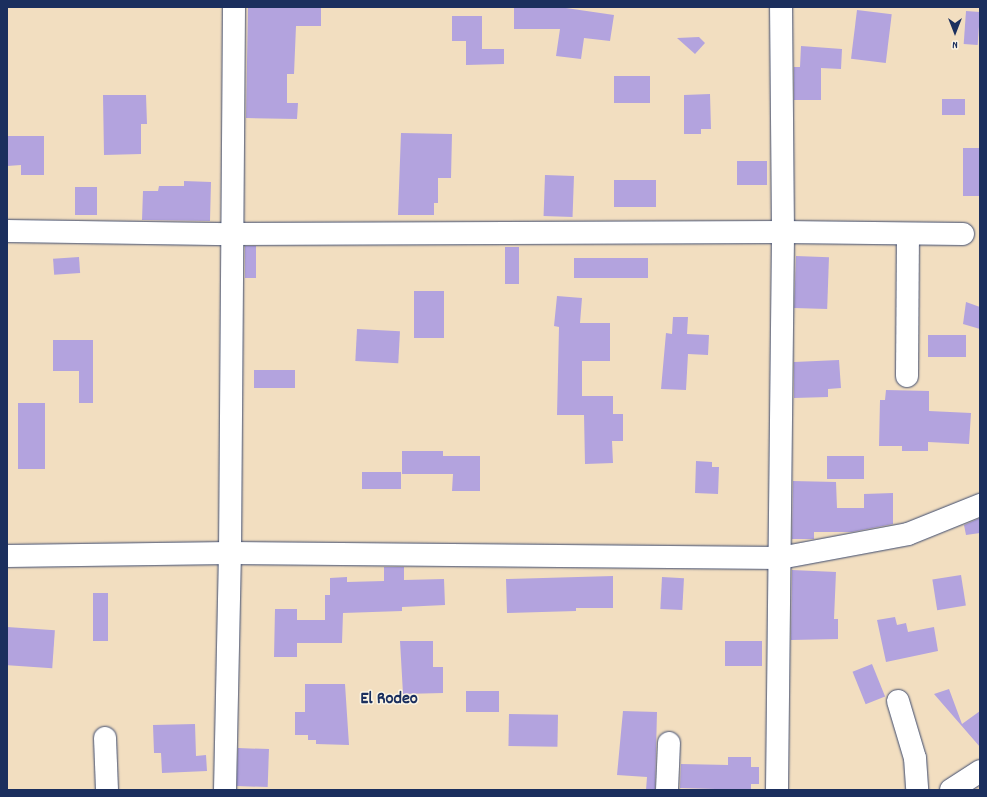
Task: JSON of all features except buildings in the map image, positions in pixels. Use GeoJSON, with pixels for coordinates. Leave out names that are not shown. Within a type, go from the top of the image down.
{"type":"FeatureCollection","features":[{"type":"Feature","properties":{"kind":"street"},"geometry":{"type":"LineString","coordinates":[[225,790],[230,553],[234,7]]}},
{"type":"Feature","properties":{"kind":"street"},"geometry":{"type":"LineString","coordinates":[[777,790],[783,232],[781,7]]}},
{"type":"Feature","properties":{"kind":"street"},"geometry":{"type":"LineString","coordinates":[[7,231],[233,234],[783,232],[964,234]]}},
{"type":"Feature","properties":{"kind":"street"},"geometry":{"type":"LineString","coordinates":[[907,376],[908,234]]}},
{"type":"Feature","properties":{"kind":"street"},"geometry":{"type":"LineString","coordinates":[[7,556],[230,553],[780,558],[908,534],[980,505]]}},
{"type":"Feature","properties":{"kind":"street"},"geometry":{"type":"LineString","coordinates":[[898,701],[915,758],[917,790]]}},
{"type":"Feature","properties":{"kind":"street"},"geometry":{"type":"LineString","coordinates":[[105,738],[107,790]]}},
{"type":"Feature","properties":{"kind":"street"},"geometry":{"type":"LineString","coordinates":[[667,790],[669,743]]}},
{"type":"Feature","properties":{"kind":"street"},"geometry":{"type":"LineString","coordinates":[[952,790],[980,771]]}},
{"type":"Feature","properties":{"kind":"district","name":"El Rodeo"},"geometry":{"type":"Point","coordinates":[389,700]}}]}
